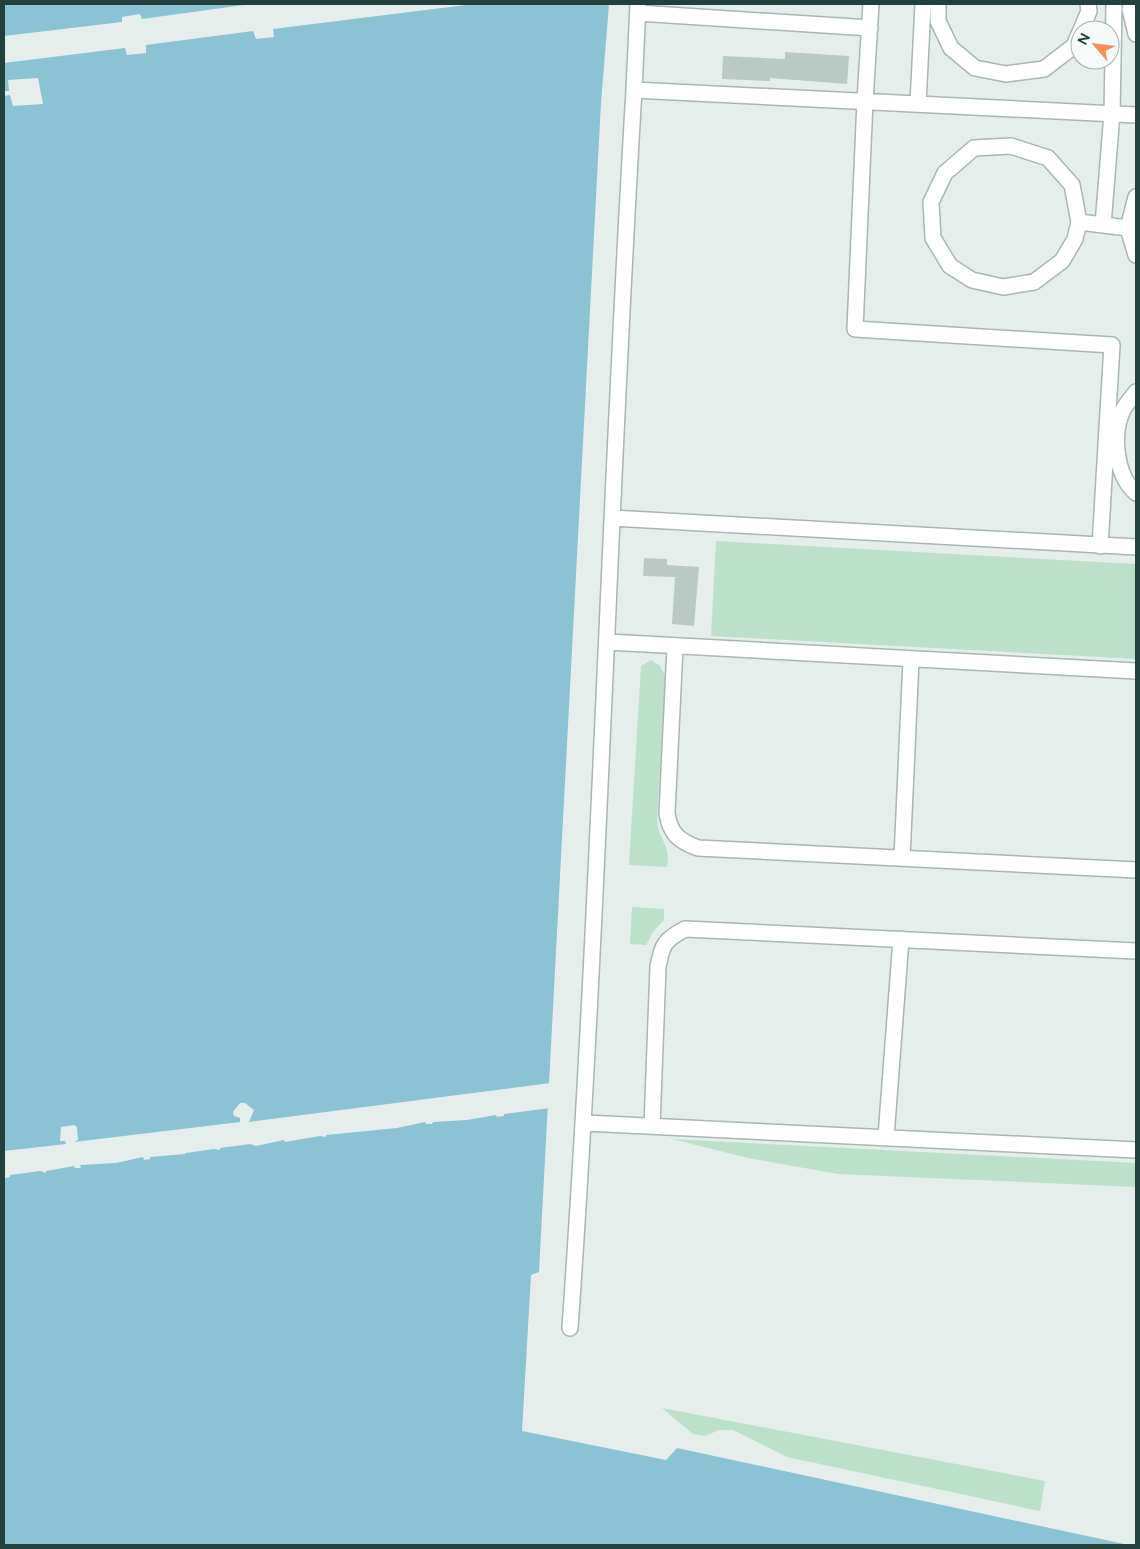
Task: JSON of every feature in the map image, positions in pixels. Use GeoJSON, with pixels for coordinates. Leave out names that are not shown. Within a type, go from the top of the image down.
{"type":"FeatureCollection","features":[{"type":"Feature","properties":{"kind":"lane"},"geometry":{"type":"LineString","coordinates":[[872,4],[865,101],[856,329],[1112,345],[1100,546]]}},
{"type":"Feature","properties":{"kind":"lane"},"geometry":{"type":"LineString","coordinates":[[918,104],[923,4]]}},
{"type":"Feature","properties":{"kind":"lane"},"geometry":{"type":"LineString","coordinates":[[938,4],[938,20],[951,48],[975,68],[1006,74],[1044,69],[1070,49]]}},
{"type":"Feature","properties":{"kind":"lane"},"geometry":{"type":"LineString","coordinates":[[1085,20],[1089,11],[1088,4]]}},
{"type":"Feature","properties":{"kind":"lane"},"geometry":{"type":"LineString","coordinates":[[1103,225],[1112,113],[1114,4]]}},
{"type":"Feature","properties":{"kind":"lane"},"geometry":{"type":"LineString","coordinates":[[1131,4],[1130,9],[1136,34]]}},
{"type":"Feature","properties":{"kind":"lane"},"geometry":{"type":"LineString","coordinates":[[570,1328],[585,1123],[608,642],[622,294],[638,9],[870,28]]}},
{"type":"Feature","properties":{"kind":"lane"},"geometry":{"type":"LineString","coordinates":[[634,90],[1136,115]]}},
{"type":"Feature","properties":{"kind":"lane"},"geometry":{"type":"LineString","coordinates":[[1012,146],[1048,158],[1072,185],[1079,222],[1075,239],[1062,261],[1034,282],[1003,287],[972,280],[950,266],[933,238],[931,202],[945,173],[974,148],[1012,146]]}},
{"type":"Feature","properties":{"kind":"lane"},"geometry":{"type":"LineString","coordinates":[[1136,197],[1128,228],[1136,255]]}},
{"type":"Feature","properties":{"kind":"lane"},"geometry":{"type":"LineString","coordinates":[[1079,222],[1128,228]]}},
{"type":"Feature","properties":{"kind":"lane"},"geometry":{"type":"LineString","coordinates":[[1136,392],[1124,409],[1117,430],[1118,464],[1136,493]]}},
{"type":"Feature","properties":{"kind":"lane"},"geometry":{"type":"LineString","coordinates":[[612,518],[1136,547]]}},
{"type":"Feature","properties":{"kind":"lane"},"geometry":{"type":"LineString","coordinates":[[608,642],[1136,671]]}},
{"type":"Feature","properties":{"kind":"lane"},"geometry":{"type":"LineString","coordinates":[[675,647],[667,814],[669,827],[675,836],[685,843],[698,848],[1136,870]]}},
{"type":"Feature","properties":{"kind":"lane"},"geometry":{"type":"LineString","coordinates":[[902,858],[911,660]]}},
{"type":"Feature","properties":{"kind":"lane"},"geometry":{"type":"LineString","coordinates":[[652,1126],[658,968],[662,950],[668,938],[685,929],[698,928],[1136,950]]}},
{"type":"Feature","properties":{"kind":"lane"},"geometry":{"type":"LineString","coordinates":[[886,1137],[901,939]]}},
{"type":"Feature","properties":{"kind":"lane"},"geometry":{"type":"LineString","coordinates":[[585,1123],[1136,1150]]}},
{"type":"Feature","properties":{"kind":"green space"},"geometry":{"type":"Polygon","coordinates":[[[716,541],[1136,564],[1136,659],[711,636],[716,541]]]}},
{"type":"Feature","properties":{"kind":"green space"},"geometry":{"type":"Polygon","coordinates":[[[651,660],[660,666],[666,677],[657,819],[666,847],[667,867],[629,865],[641,666],[651,660]]]}},
{"type":"Feature","properties":{"kind":"green space"},"geometry":{"type":"Polygon","coordinates":[[[632,907],[664,909],[664,920],[653,932],[646,945],[630,944],[632,907]]]}},
{"type":"Feature","properties":{"kind":"green space"},"geometry":{"type":"Polygon","coordinates":[[[672,1139],[1136,1163],[1136,1187],[838,1174],[748,1158],[672,1139]]]}},
{"type":"Feature","properties":{"kind":"green space"},"geometry":{"type":"Polygon","coordinates":[[[662,1408],[1045,1481],[1040,1511],[787,1457],[733,1430],[719,1430],[705,1436],[693,1434],[662,1408]]]}},
{"type":"Feature","properties":{"kind":"water"},"geometry":{"type":"Polygon","coordinates":[[[4,4],[609,4],[601,103],[539,1272],[531,1275],[522,1431],[666,1460],[677,1448],[1129,1545],[4,1545],[4,4]]]}},
{"type":"Feature","properties":{"kind":"pier"},"geometry":{"type":"Polygon","coordinates":[[[251,4],[474,4],[273,29],[274,37],[256,39],[253,31],[146,45],[146,53],[127,55],[125,48],[4,63],[4,36],[122,22],[122,17],[140,14],[142,19],[251,4]]]}},
{"type":"Feature","properties":{"kind":"pier"},"geometry":{"type":"Polygon","coordinates":[[[38,78],[43,104],[13,106],[10,95],[4,96],[4,91],[9,91],[8,80],[38,78]]]}},
{"type":"Feature","properties":{"kind":"pier"},"geometry":{"type":"Polygon","coordinates":[[[551,1083],[550,1108],[504,1114],[504,1116],[497,1117],[496,1115],[467,1120],[433,1122],[432,1124],[426,1124],[425,1122],[397,1128],[326,1135],[326,1137],[320,1136],[285,1142],[284,1140],[256,1146],[250,1144],[220,1148],[220,1150],[214,1149],[150,1157],[150,1159],[144,1160],[143,1157],[116,1163],[80,1165],[81,1168],[75,1168],[74,1166],[46,1171],[46,1173],[40,1171],[10,1175],[10,1177],[5,1178],[4,1175],[4,1151],[66,1144],[65,1141],[60,1141],[61,1127],[74,1125],[77,1127],[78,1140],[74,1142],[240,1122],[240,1118],[234,1116],[233,1112],[240,1103],[245,1103],[254,1110],[249,1122],[551,1083]]]}},
{"type":"Feature","properties":{"kind":"building"},"geometry":{"type":"Polygon","coordinates":[[[785,52],[849,56],[847,84],[770,78],[770,81],[722,79],[723,56],[785,59],[785,52]]]}},
{"type":"Feature","properties":{"kind":"building"},"geometry":{"type":"Polygon","coordinates":[[[644,558],[667,559],[667,565],[699,567],[694,626],[672,624],[675,577],[643,576],[644,558]]]}}]}
